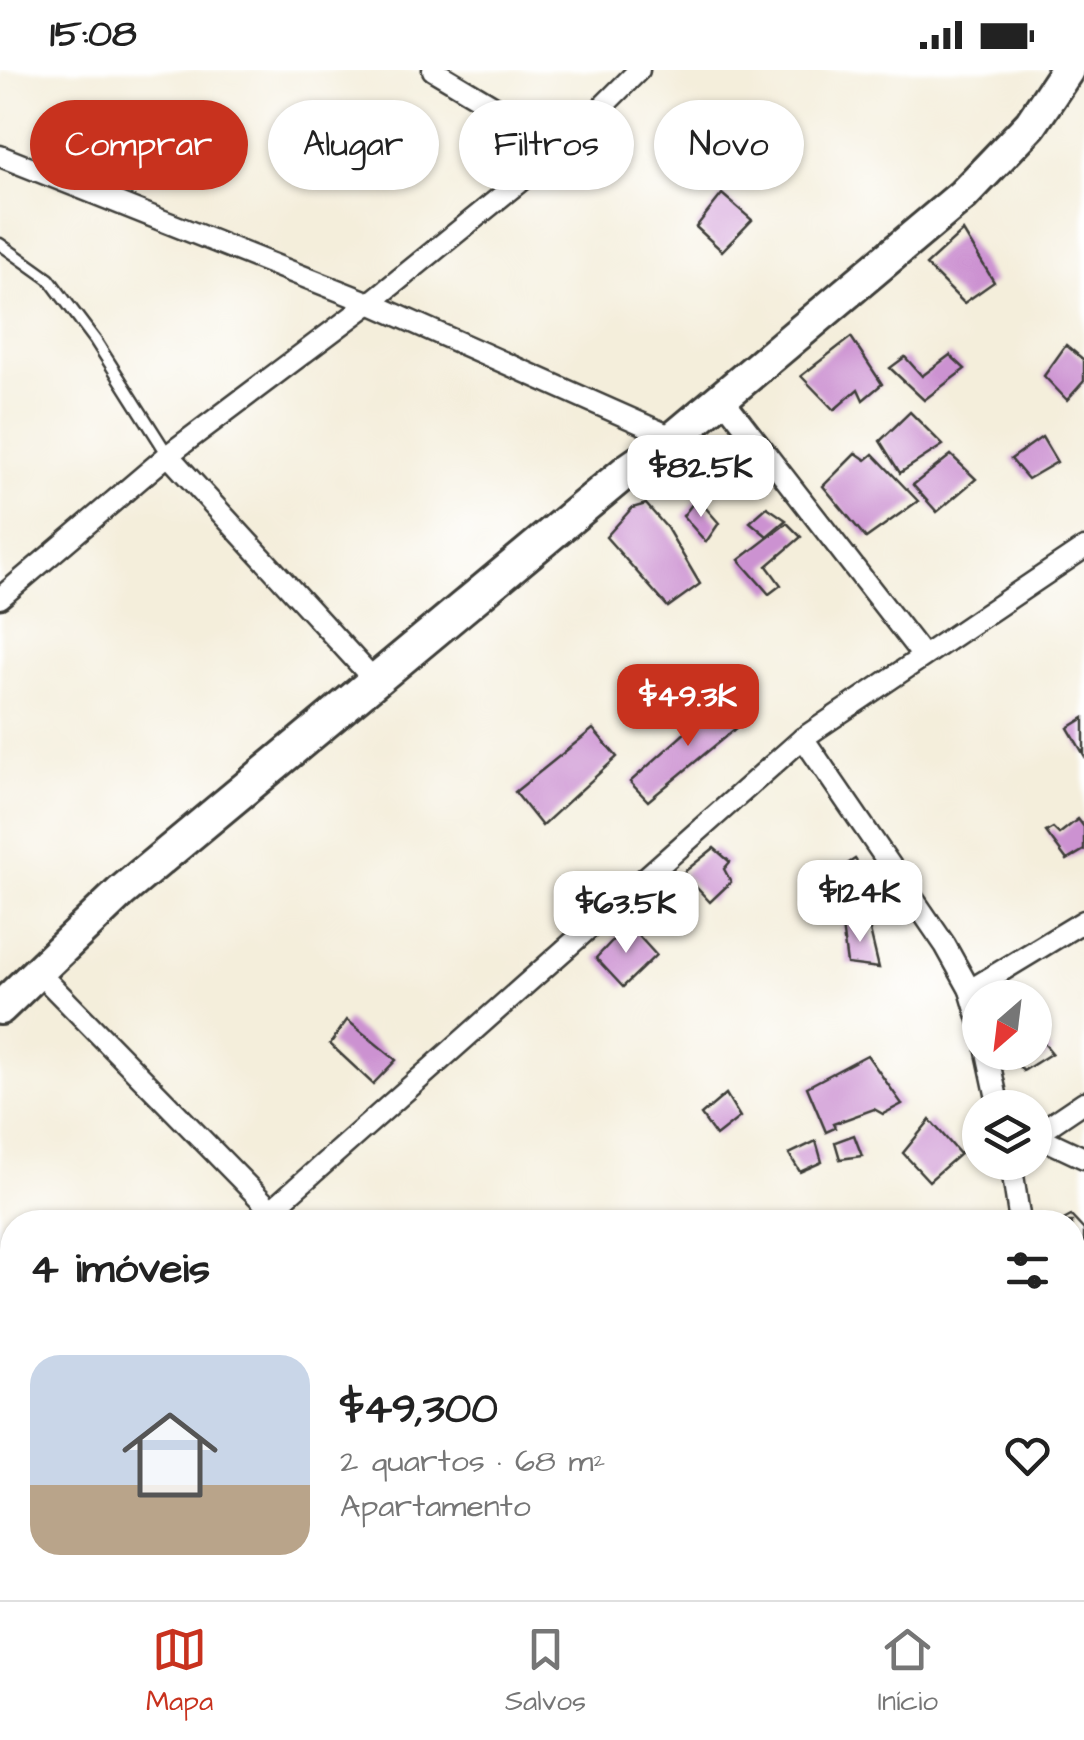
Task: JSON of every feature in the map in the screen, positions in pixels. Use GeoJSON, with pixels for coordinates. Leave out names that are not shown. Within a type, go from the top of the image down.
{"type":"FeatureCollection","features":[{"type":"Feature","properties":{"kind":"main road"},"geometry":{"type":"LineString","coordinates":[[0,1008],[135,880],[628,470],[674,438],[963,195],[1031,124],[1066,70]]}},
{"type":"Feature","properties":{"kind":"street"},"geometry":{"type":"LineString","coordinates":[[433,70],[484,100]]}},
{"type":"Feature","properties":{"kind":"street"},"geometry":{"type":"LineString","coordinates":[[609,100],[639,70]]}},
{"type":"Feature","properties":{"kind":"street"},"geometry":{"type":"LineString","coordinates":[[0,156],[370,303],[674,438]]}},
{"type":"Feature","properties":{"kind":"street"},"geometry":{"type":"LineString","coordinates":[[0,598],[168,454],[370,303],[508,190]]}},
{"type":"Feature","properties":{"kind":"street"},"geometry":{"type":"LineString","coordinates":[[721,396],[923,656]]}},
{"type":"Feature","properties":{"kind":"street"},"geometry":{"type":"LineString","coordinates":[[168,454],[376,682]]}},
{"type":"Feature","properties":{"kind":"street"},"geometry":{"type":"LineString","coordinates":[[273,1210],[803,738],[1084,548]]}},
{"type":"Feature","properties":{"kind":"street"},"geometry":{"type":"LineString","coordinates":[[803,738],[945,945],[964,980]]}},
{"type":"Feature","properties":{"kind":"street"},"geometry":{"type":"LineString","coordinates":[[986,980],[1084,920]]}},
{"type":"Feature","properties":{"kind":"street"},"geometry":{"type":"LineString","coordinates":[[37,971],[259,1210]]}},
{"type":"Feature","properties":{"kind":"street"},"geometry":{"type":"LineString","coordinates":[[1052,1124],[1084,1102]]}},
{"type":"Feature","properties":{"kind":"street"},"geometry":{"type":"LineString","coordinates":[[1052,1143],[1084,1158]]}},
{"type":"Feature","properties":{"kind":"street"},"geometry":{"type":"LineString","coordinates":[[1013,1180],[1018,1210]]}},
{"type":"Feature","properties":{"kind":"lane"},"geometry":{"type":"LineString","coordinates":[[0,244],[48,279],[96,340],[168,454]]}},
{"type":"Feature","properties":{"kind":"building"},"geometry":{"type":"Polygon","coordinates":[[[722,194],[752,220],[722,251],[696,227],[722,194]]]}},
{"type":"Feature","properties":{"kind":"building"},"geometry":{"type":"Polygon","coordinates":[[[963,231],[994,282],[964,303],[926,265],[963,231]]]}},
{"type":"Feature","properties":{"kind":"building"},"geometry":{"type":"Polygon","coordinates":[[[851,337],[882,384],[863,400],[858,389],[834,410],[801,376],[851,337]]]}},
{"type":"Feature","properties":{"kind":"building"},"geometry":{"type":"Polygon","coordinates":[[[1066,345],[1084,360],[1084,381],[1067,400],[1044,376],[1066,345]]]}},
{"type":"Feature","properties":{"kind":"building"},"geometry":{"type":"Polygon","coordinates":[[[950,355],[965,369],[924,400],[890,368],[905,357],[922,376],[950,355]]]}},
{"type":"Feature","properties":{"kind":"building"},"geometry":{"type":"Polygon","coordinates":[[[910,412],[943,445],[900,473],[880,441],[910,412]]]}},
{"type":"Feature","properties":{"kind":"building"},"geometry":{"type":"Polygon","coordinates":[[[1042,437],[1057,462],[1028,479],[1011,459],[1042,437]]]}},
{"type":"Feature","properties":{"kind":"building"},"geometry":{"type":"Polygon","coordinates":[[[856,453],[866,460],[873,454],[918,501],[866,538],[823,486],[856,453]]]}},
{"type":"Feature","properties":{"kind":"building"},"geometry":{"type":"Polygon","coordinates":[[[951,455],[976,479],[937,512],[913,485],[951,455]]]}},
{"type":"Feature","properties":{"kind":"building"},"geometry":{"type":"Polygon","coordinates":[[[697,498],[719,523],[706,542],[683,516],[697,498]]]}},
{"type":"Feature","properties":{"kind":"building"},"geometry":{"type":"Polygon","coordinates":[[[646,504],[667,528],[700,584],[668,607],[606,537],[632,508],[646,504]]]}},
{"type":"Feature","properties":{"kind":"building"},"geometry":{"type":"Polygon","coordinates":[[[767,507],[786,520],[767,536],[750,522],[767,507]]]}},
{"type":"Feature","properties":{"kind":"building"},"geometry":{"type":"Polygon","coordinates":[[[787,523],[801,537],[767,566],[781,585],[769,594],[739,560],[787,523]]]}},
{"type":"Feature","properties":{"kind":"building"},"geometry":{"type":"Polygon","coordinates":[[[726,696],[742,723],[648,801],[630,782],[726,696]]]}},
{"type":"Feature","properties":{"kind":"building"},"geometry":{"type":"Polygon","coordinates":[[[1084,718],[1084,755],[1068,728],[1084,718]]]}},
{"type":"Feature","properties":{"kind":"building"},"geometry":{"type":"Polygon","coordinates":[[[593,729],[617,757],[542,826],[515,792],[593,729]]]}},
{"type":"Feature","properties":{"kind":"building"},"geometry":{"type":"Polygon","coordinates":[[[1078,819],[1084,827],[1084,850],[1067,860],[1046,832],[1053,828],[1059,834],[1078,819]]]}},
{"type":"Feature","properties":{"kind":"building"},"geometry":{"type":"Polygon","coordinates":[[[714,848],[730,862],[724,869],[731,882],[710,902],[683,873],[714,848]]]}},
{"type":"Feature","properties":{"kind":"building"},"geometry":{"type":"Polygon","coordinates":[[[855,859],[873,885],[838,903],[823,880],[855,859]]]}},
{"type":"Feature","properties":{"kind":"building"},"geometry":{"type":"Polygon","coordinates":[[[867,918],[879,968],[847,964],[842,926],[867,918]]]}},
{"type":"Feature","properties":{"kind":"building"},"geometry":{"type":"Polygon","coordinates":[[[628,924],[656,955],[623,987],[596,958],[628,924]]]}},
{"type":"Feature","properties":{"kind":"building"},"geometry":{"type":"Polygon","coordinates":[[[347,1020],[396,1060],[373,1084],[330,1044],[347,1020]]]}},
{"type":"Feature","properties":{"kind":"building"},"geometry":{"type":"Polygon","coordinates":[[[867,1055],[902,1104],[883,1114],[874,1109],[833,1124],[835,1128],[826,1132],[807,1087],[867,1055]]]}},
{"type":"Feature","properties":{"kind":"building"},"geometry":{"type":"Polygon","coordinates":[[[726,1094],[740,1117],[716,1136],[701,1115],[726,1094]]]}},
{"type":"Feature","properties":{"kind":"building"},"geometry":{"type":"Polygon","coordinates":[[[930,1120],[960,1154],[929,1181],[903,1153],[930,1120]]]}},
{"type":"Feature","properties":{"kind":"building"},"geometry":{"type":"Polygon","coordinates":[[[854,1135],[862,1156],[840,1159],[835,1142],[854,1135]]]}},
{"type":"Feature","properties":{"kind":"building"},"geometry":{"type":"Polygon","coordinates":[[[816,1141],[822,1162],[800,1172],[789,1154],[816,1141]]]}}]}
